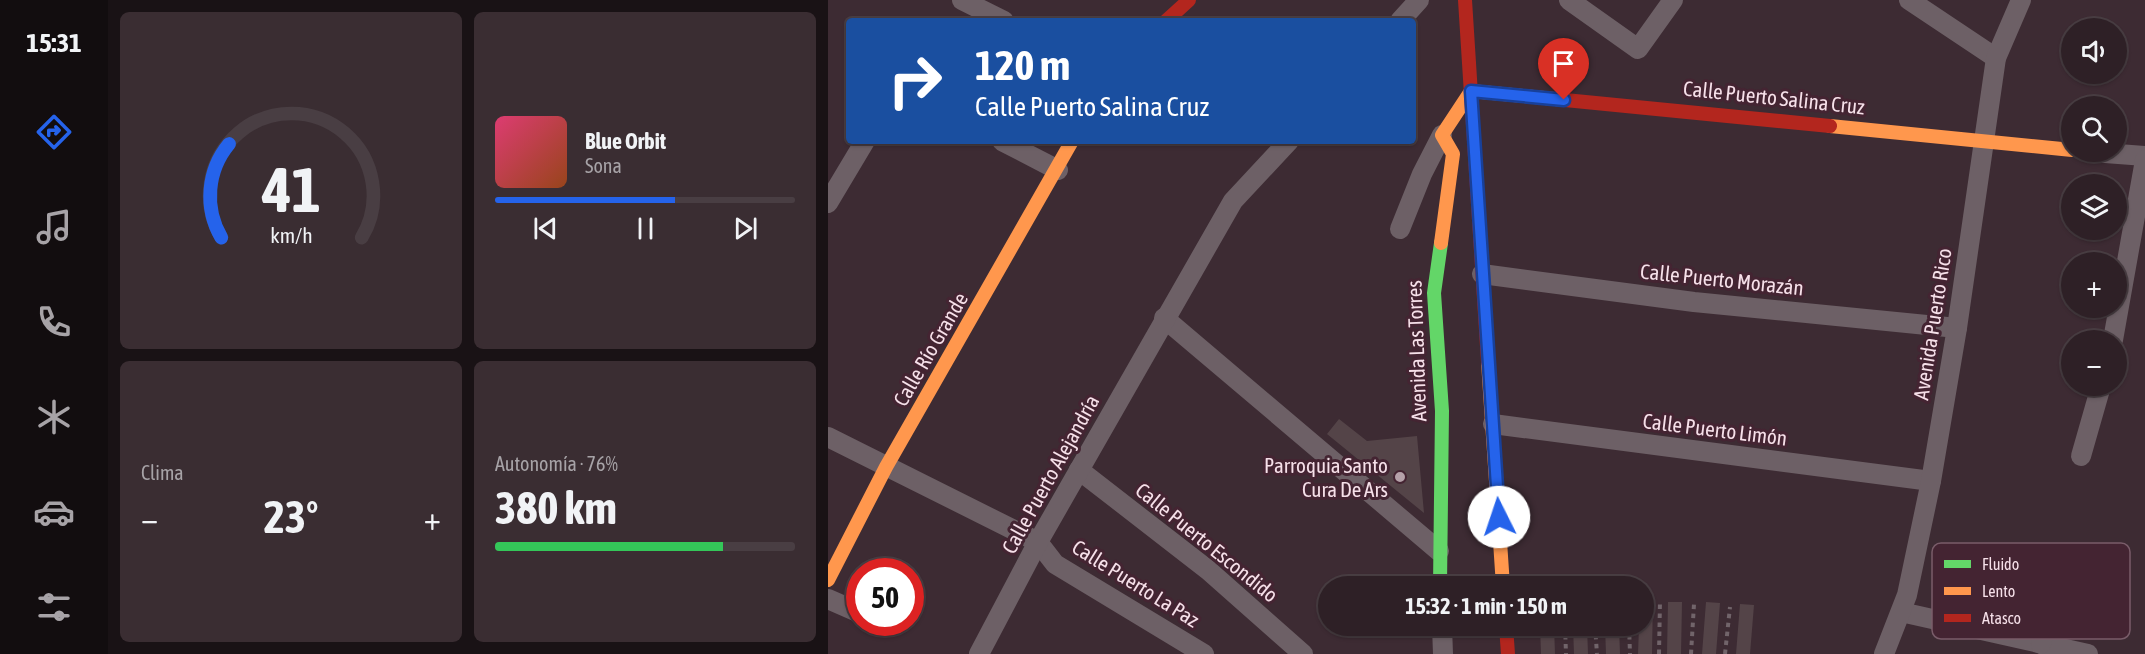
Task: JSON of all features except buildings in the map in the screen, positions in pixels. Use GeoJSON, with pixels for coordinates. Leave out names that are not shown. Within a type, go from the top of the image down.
{"type":"FeatureCollection","features":[{"type":"Feature","properties":{"kind":"street"},"geometry":{"type":"LineString","coordinates":[[963,0],[998,18]]}},
{"type":"Feature","properties":{"kind":"street"},"geometry":{"type":"LineString","coordinates":[[1169,18],[1189,0]]}},
{"type":"Feature","properties":{"kind":"street"},"geometry":{"type":"LineString","coordinates":[[1403,18],[1419,0]]}},
{"type":"Feature","properties":{"kind":"street"},"geometry":{"type":"LineString","coordinates":[[1465,0],[1502,576]]}},
{"type":"Feature","properties":{"kind":"street"},"geometry":{"type":"LineString","coordinates":[[1569,0],[1638,49],[1673,0]]}},
{"type":"Feature","properties":{"kind":"street"},"geometry":{"type":"LineString","coordinates":[[1909,0],[1996,58]]}},
{"type":"Feature","properties":{"kind":"street","name":"Avenida Puerto Rico"},"geometry":{"type":"LineString","coordinates":[[1884,654],[1907,595],[1931,482],[1957,328],[1996,58],[2021,0]]}},
{"type":"Feature","properties":{"kind":"street"},"geometry":{"type":"LineString","coordinates":[[1400,229],[1422,174],[1442,135],[1471,91]]}},
{"type":"Feature","properties":{"kind":"street","name":"Calle Puerto Salina Cruz"},"geometry":{"type":"LineString","coordinates":[[1471,91],[2061,149]]}},
{"type":"Feature","properties":{"kind":"street","name":"Avenida Las Torres"},"geometry":{"type":"LineString","coordinates":[[1440,576],[1443,488],[1442,411],[1434,293],[1453,154],[1442,135]]}},
{"type":"Feature","properties":{"kind":"street"},"geometry":{"type":"LineString","coordinates":[[828,203],[863,144]]}},
{"type":"Feature","properties":{"kind":"street"},"geometry":{"type":"LineString","coordinates":[[1008,144],[1058,170]]}},
{"type":"Feature","properties":{"kind":"street","name":"Calle Río Grande"},"geometry":{"type":"LineString","coordinates":[[828,580],[886,467],[1058,170],[1071,144]]}},
{"type":"Feature","properties":{"kind":"street","name":"Calle Puerto Alejandría"},"geometry":{"type":"LineString","coordinates":[[979,654],[1038,542],[1164,318],[1233,201],[1286,144]]}},
{"type":"Feature","properties":{"kind":"street"},"geometry":{"type":"LineString","coordinates":[[2115,330],[2145,158],[2127,156]]}},
{"type":"Feature","properties":{"kind":"street","name":"Calle Puerto Morazán"},"geometry":{"type":"LineString","coordinates":[[1482,274],[1694,302],[1957,328]]}},
{"type":"Feature","properties":{"kind":"street"},"geometry":{"type":"LineString","coordinates":[[1164,318],[1439,551]]}},
{"type":"Feature","properties":{"kind":"street"},"geometry":{"type":"LineString","coordinates":[[2081,456],[2098,396]]}},
{"type":"Feature","properties":{"kind":"street","name":"Calle Puerto Limón"},"geometry":{"type":"LineString","coordinates":[[1492,424],[1931,482]]}},
{"type":"Feature","properties":{"kind":"street","name":"Calle Puerto La Paz"},"geometry":{"type":"LineString","coordinates":[[828,437],[1038,542],[1055,564],[1184,649],[1204,654]]}},
{"type":"Feature","properties":{"kind":"street","name":"Calle Puerto Escondido"},"geometry":{"type":"LineString","coordinates":[[1079,470],[1208,570],[1303,654]]}},
{"type":"Feature","properties":{"kind":"street"},"geometry":{"type":"LineString","coordinates":[[828,599],[846,607]]}},
{"type":"Feature","properties":{"kind":"street"},"geometry":{"type":"LineString","coordinates":[[1901,612],[1932,619]]}},
{"type":"Feature","properties":{"kind":"street"},"geometry":{"type":"LineString","coordinates":[[1442,636],[1443,654]]}},
{"type":"Feature","properties":{"kind":"street"},"geometry":{"type":"LineString","coordinates":[[1507,636],[1508,654]]}},
{"type":"Feature","properties":{"kind":"street"},"geometry":{"type":"LineString","coordinates":[[2019,639],[2088,654]]}},
{"type":"Feature","properties":{"kind":"street"},"geometry":{"type":"LineString","coordinates":[[2041,644],[2042,639]]}},
{"type":"Feature","properties":{"kind":"path"},"geometry":{"type":"LineString","coordinates":[[1659,654],[1660,601]]}},
{"type":"Feature","properties":{"kind":"path"},"geometry":{"type":"LineString","coordinates":[[1691,654],[1694,604]]}},
{"type":"Feature","properties":{"kind":"path"},"geometry":{"type":"LineString","coordinates":[[1725,654],[1730,607]]}},
{"type":"Feature","properties":{"kind":"path"},"geometry":{"type":"LineString","coordinates":[[1565,636],[1566,654]]}},
{"type":"Feature","properties":{"kind":"path"},"geometry":{"type":"LineString","coordinates":[[1596,636],[1597,654]]}},
{"type":"Feature","properties":{"kind":"path"},"geometry":{"type":"LineString","coordinates":[[1629,636],[1630,654]]}},
{"type":"Feature","properties":{"kind":"traffic: fast"},"geometry":{"type":"LineString","coordinates":[[1440,576],[1442,411],[1434,293],[1441,243]]}},
{"type":"Feature","properties":{"kind":"traffic: slow"},"geometry":{"type":"LineString","coordinates":[[1441,243],[1453,154],[1442,135],[1471,91],[1565,100]]}},
{"type":"Feature","properties":{"kind":"traffic: slow"},"geometry":{"type":"LineString","coordinates":[[1830,126],[2061,149]]}},
{"type":"Feature","properties":{"kind":"traffic: slow"},"geometry":{"type":"LineString","coordinates":[[828,580],[886,467],[1070,144]]}},
{"type":"Feature","properties":{"kind":"traffic: slow"},"geometry":{"type":"LineString","coordinates":[[1488,362],[1502,576]]}},
{"type":"Feature","properties":{"kind":"traffic: jam"},"geometry":{"type":"LineString","coordinates":[[1169,18],[1189,0]]}},
{"type":"Feature","properties":{"kind":"traffic: jam"},"geometry":{"type":"LineString","coordinates":[[1465,0],[1488,362]]}},
{"type":"Feature","properties":{"kind":"traffic: jam"},"geometry":{"type":"LineString","coordinates":[[1565,100],[1830,126]]}},
{"type":"Feature","properties":{"kind":"traffic: jam"},"geometry":{"type":"LineString","coordinates":[[1507,636],[1508,654]]}},
{"type":"Feature","properties":{"kind":"place","name":"Parroquia Santo Cura De Ars"},"geometry":{"type":"Point","coordinates":[1400,477]}},
{"type":"Feature","properties":{"kind":"route"},"geometry":{"type":"LineString","coordinates":[[1499,517],[1471,91],[1564,100]]}}]}
